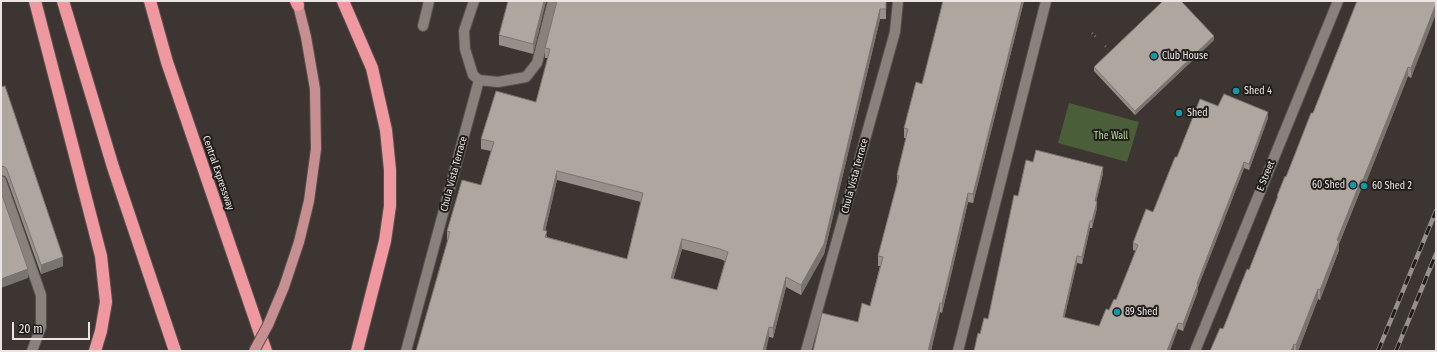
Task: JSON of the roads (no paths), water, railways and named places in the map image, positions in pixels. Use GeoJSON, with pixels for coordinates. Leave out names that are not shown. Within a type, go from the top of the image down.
{"type":"FeatureCollection","features":[{"type":"Feature","properties":{"kind":"highway"},"geometry":{"type":"LineString","coordinates":[[35,1],[101,256],[106,302],[101,331],[94,351]]}},
{"type":"Feature","properties":{"kind":"highway"},"geometry":{"type":"LineString","coordinates":[[63,1],[113,167],[175,351]]}},
{"type":"Feature","properties":{"kind":"highway","name":"Central Expressway"},"geometry":{"type":"LineString","coordinates":[[150,1],[170,69],[266,351]]}},
{"type":"Feature","properties":{"kind":"highway"},"geometry":{"type":"LineString","coordinates":[[343,1],[372,68],[386,130],[390,170],[390,206],[385,241],[357,351]]}},
{"type":"Feature","properties":{"kind":"main road"},"geometry":{"type":"LineString","coordinates":[[254,351],[268,325],[299,242],[309,201],[316,149],[315,89],[297,2]]}},
{"type":"Feature","properties":{"kind":"lane"},"geometry":{"type":"LineString","coordinates":[[423,26],[429,1]]}},
{"type":"Feature","properties":{"kind":"lane"},"geometry":{"type":"LineString","coordinates":[[474,1],[464,31],[465,50],[473,75],[479,80],[498,82],[526,77],[537,63],[553,1]]}},
{"type":"Feature","properties":{"kind":"lane","name":"Chula Vista Terrace"},"geometry":{"type":"LineString","coordinates":[[806,351],[895,32],[898,1]]}},
{"type":"Feature","properties":{"kind":"lane"},"geometry":{"type":"LineString","coordinates":[[958,351],[1046,1]]}},
{"type":"Feature","properties":{"kind":"lane","name":"E Street"},"geometry":{"type":"LineString","coordinates":[[1195,351],[1338,1]]}},
{"type":"Feature","properties":{"kind":"lane","name":"Chula Vista Terrace"},"geometry":{"type":"LineString","coordinates":[[406,351],[479,80]]}},
{"type":"Feature","properties":{"kind":"lane"},"geometry":{"type":"LineString","coordinates":[[1,181],[41,296],[41,327],[32,351]]}},
{"type":"Feature","properties":{"kind":"railway"},"geometry":{"type":"LineString","coordinates":[[1378,351],[1436,211]]}},
{"type":"Feature","properties":{"kind":"railway"},"geometry":{"type":"LineString","coordinates":[[1396,351],[1436,254]]}},
{"type":"Feature","properties":{"kind":"place","name":"Club House"},"geometry":{"type":"Point","coordinates":[1154,56]}},
{"type":"Feature","properties":{"kind":"place","name":"Shed 4"},"geometry":{"type":"Point","coordinates":[1236,91]}},
{"type":"Feature","properties":{"kind":"place","name":"Shed"},"geometry":{"type":"Point","coordinates":[1179,113]}},
{"type":"Feature","properties":{"kind":"place","name":"60 Shed"},"geometry":{"type":"Point","coordinates":[1353,185]}},
{"type":"Feature","properties":{"kind":"place","name":"60 Shed 2"},"geometry":{"type":"Point","coordinates":[1364,186]}},
{"type":"Feature","properties":{"kind":"place","name":"89 Shed"},"geometry":{"type":"Point","coordinates":[1117,312]}},
{"type":"Feature","properties":{"kind":"park label","name":"The Wall"},"geometry":{"type":"Point","coordinates":[1111,136]}}]}
